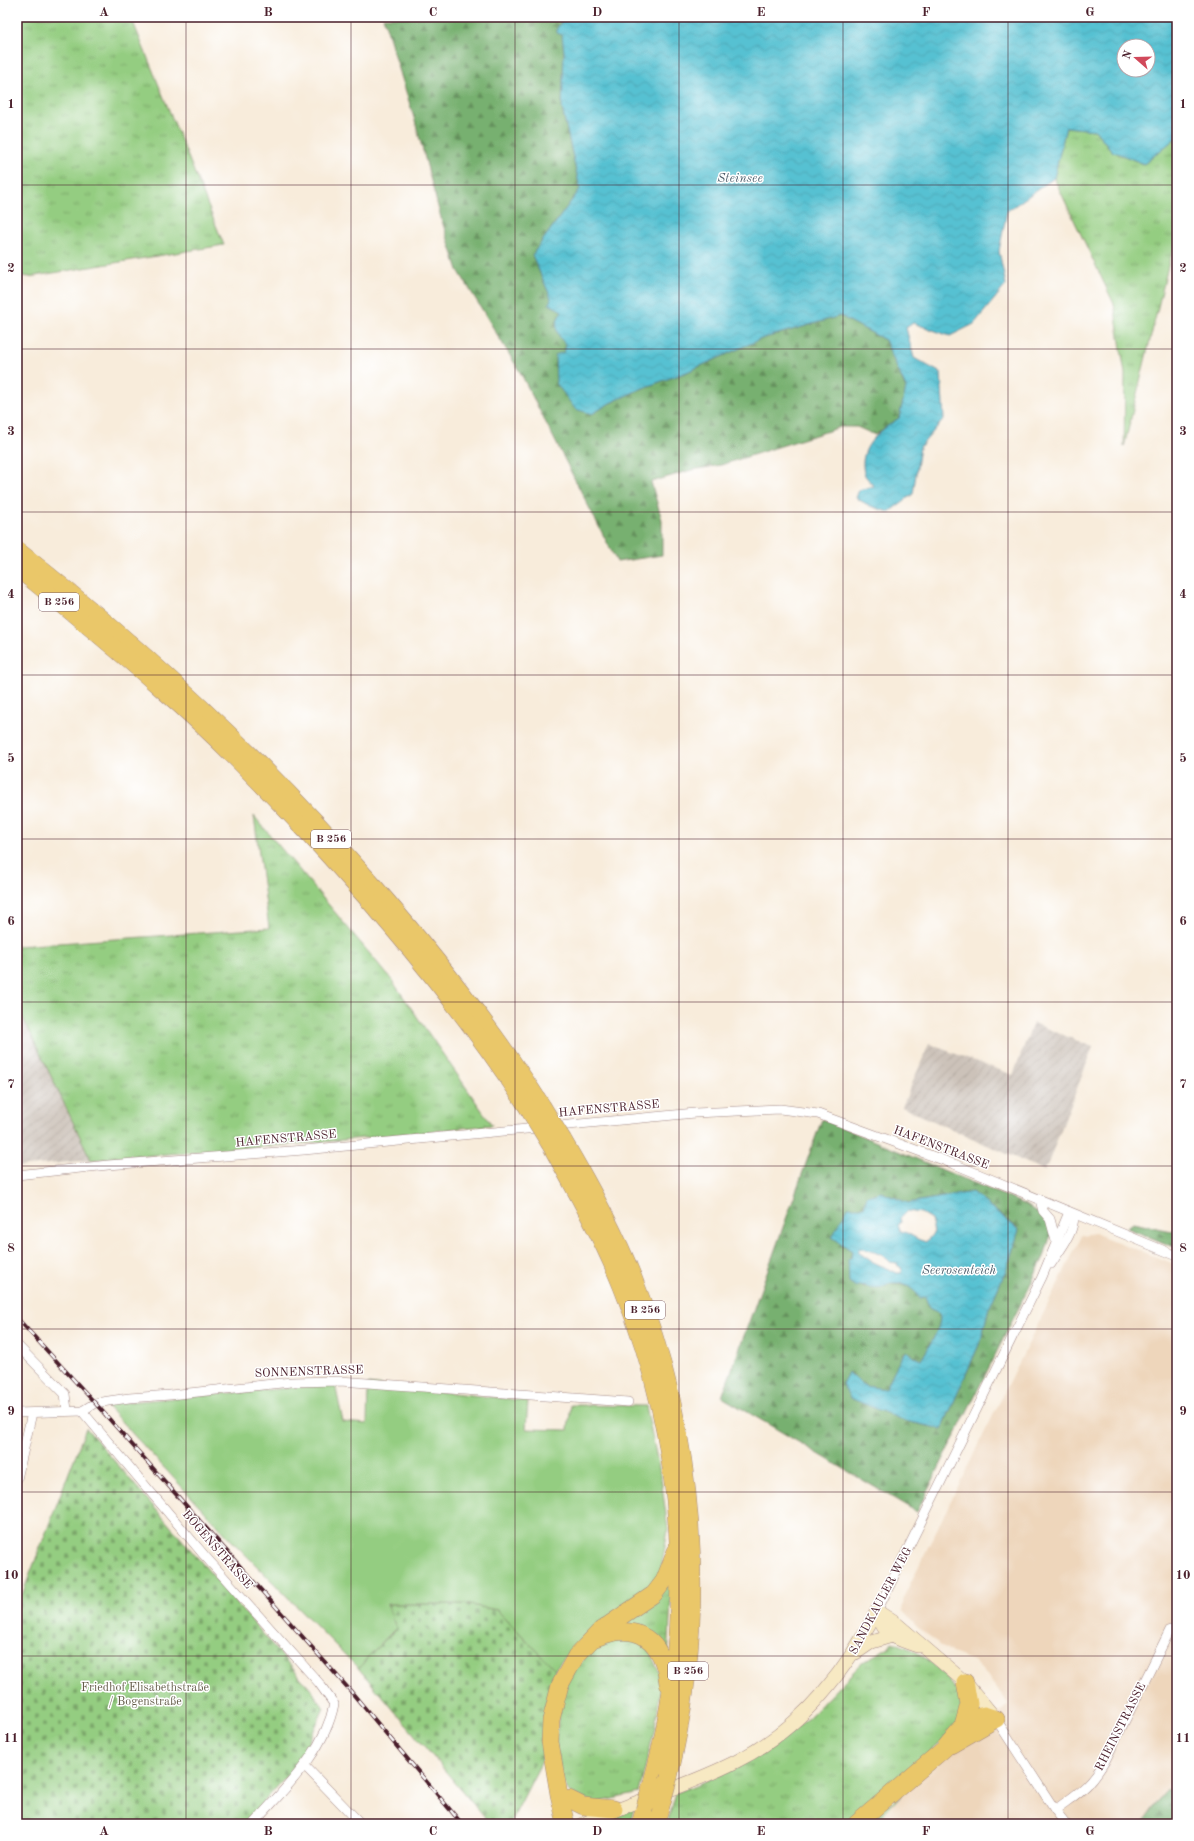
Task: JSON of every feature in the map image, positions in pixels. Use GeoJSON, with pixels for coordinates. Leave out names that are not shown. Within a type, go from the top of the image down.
{"type":"FeatureCollection","features":[{"type":"Feature","properties":{"kind":"highway","name":"B 256"},"geometry":{"type":"LineString","coordinates":[[17,550],[86,604],[176,683],[273,777],[347,856],[411,929],[500,1042],[535,1107],[605,1216],[632,1275],[656,1343],[681,1439],[689,1502],[693,1564],[692,1616],[688,1667],[682,1717],[669,1777],[655,1824]]}},
{"type":"Feature","properties":{"kind":"highway","name":"B 256"},"geometry":{"type":"LineString","coordinates":[[17,568],[102,636],[166,692],[269,792],[339,867],[403,940],[535,1107]]}},
{"type":"Feature","properties":{"kind":"highway","name":"B 256"},"geometry":{"type":"LineString","coordinates":[[557,1142],[622,1287],[641,1342],[658,1400],[668,1448],[674,1489],[678,1544],[678,1639],[670,1704],[652,1782],[642,1817]]}},
{"type":"Feature","properties":{"kind":"highway"},"geometry":{"type":"LineString","coordinates":[[566,1824],[558,1795],[550,1742],[553,1708],[560,1685],[570,1664],[582,1649],[609,1623],[646,1601],[654,1594],[667,1574],[678,1544]]}},
{"type":"Feature","properties":{"kind":"highway"},"geometry":{"type":"LineString","coordinates":[[592,1640],[619,1632],[636,1633],[650,1641],[662,1655],[665,1664],[670,1704]]}},
{"type":"Feature","properties":{"kind":"highway"},"geometry":{"type":"LineString","coordinates":[[963,1726],[969,1704],[965,1682]]}},
{"type":"Feature","properties":{"kind":"highway"},"geometry":{"type":"LineString","coordinates":[[856,1824],[944,1749],[963,1726],[971,1719],[980,1716],[996,1719]]}},
{"type":"Feature","properties":{"kind":"highway"},"geometry":{"type":"LineString","coordinates":[[944,1749],[996,1719]]}},
{"type":"Feature","properties":{"kind":"highway"},"geometry":{"type":"LineString","coordinates":[[556,1778],[569,1799],[575,1815],[573,1824]]}},
{"type":"Feature","properties":{"kind":"highway"},"geometry":{"type":"LineString","coordinates":[[569,1799],[583,1806],[614,1809]]}},
{"type":"Feature","properties":{"kind":"highway"},"geometry":{"type":"LineString","coordinates":[[661,1806],[663,1824]]}},
{"type":"Feature","properties":{"kind":"street","name":"HAFENSTRASSE"},"geometry":{"type":"LineString","coordinates":[[17,1175],[108,1165],[304,1150],[672,1115],[780,1109],[818,1114],[954,1164],[1177,1256]]}},
{"type":"Feature","properties":{"kind":"street"},"geometry":{"type":"LineString","coordinates":[[1040,1200],[1044,1211],[1050,1219],[1056,1241]]}},
{"type":"Feature","properties":{"kind":"street","name":"SANDKAULER WEG"},"geometry":{"type":"LineString","coordinates":[[583,1824],[614,1809],[714,1772],[756,1750],[776,1736],[816,1700],[851,1658],[877,1611],[1042,1277],[1056,1241],[1071,1213]]}},
{"type":"Feature","properties":{"kind":"street","name":"SANDKAULER WEG"},"geometry":{"type":"LineString","coordinates":[[1042,1277],[1071,1234],[1074,1225],[1071,1213]]}},
{"type":"Feature","properties":{"kind":"street"},"geometry":{"type":"LineString","coordinates":[[17,1345],[65,1394],[67,1410]]}},
{"type":"Feature","properties":{"kind":"street","name":"SONNENSTRASSE"},"geometry":{"type":"LineString","coordinates":[[17,1413],[67,1410],[82,1411],[95,1403],[129,1398],[291,1382],[333,1381],[362,1381],[524,1395],[628,1402]]}},
{"type":"Feature","properties":{"kind":"street","name":"BOGENSTRASSE"},"geometry":{"type":"LineString","coordinates":[[82,1411],[204,1556],[314,1677],[334,1704],[331,1719],[305,1766]]}},
{"type":"Feature","properties":{"kind":"street"},"geometry":{"type":"LineString","coordinates":[[17,1479],[32,1413]]}},
{"type":"Feature","properties":{"kind":"street"},"geometry":{"type":"LineString","coordinates":[[877,1611],[880,1624],[892,1636],[924,1649]]}},
{"type":"Feature","properties":{"kind":"street"},"geometry":{"type":"LineString","coordinates":[[877,1611],[897,1624],[924,1649],[965,1682],[996,1719],[1055,1810],[1066,1824]]}},
{"type":"Feature","properties":{"kind":"street","name":"RHEINSTRASSE"},"geometry":{"type":"LineString","coordinates":[[1055,1810],[1081,1792],[1095,1778],[1105,1761],[1170,1630]]}},
{"type":"Feature","properties":{"kind":"street"},"geometry":{"type":"LineString","coordinates":[[851,1658],[872,1642],[892,1636]]}},
{"type":"Feature","properties":{"kind":"street"},"geometry":{"type":"LineString","coordinates":[[253,1824],[305,1766],[361,1824]]}},
{"type":"Feature","properties":{"kind":"shaded area"},"geometry":{"type":"Polygon","coordinates":[[[17,1005],[91,1160],[17,1167],[17,1005]]]}},
{"type":"Feature","properties":{"kind":"shaded area"},"geometry":{"type":"Polygon","coordinates":[[[1033,1023],[1093,1047],[1045,1171],[902,1107],[929,1044],[1013,1075],[1033,1023]]]}},
{"type":"Feature","properties":{"kind":"shaded area"},"geometry":{"type":"Polygon","coordinates":[[[1094,1233],[1177,1265],[1177,1824],[875,1824],[901,1795],[1008,1705],[988,1677],[974,1661],[952,1653],[917,1627],[902,1610],[904,1596],[1082,1235],[1094,1233]]]}},
{"type":"Feature","properties":{"kind":"green space"},"geometry":{"type":"Polygon","coordinates":[[[17,17],[131,17],[224,245],[29,277],[17,275],[17,17]]]}},
{"type":"Feature","properties":{"kind":"green space"},"geometry":{"type":"Polygon","coordinates":[[[383,17],[561,18],[564,52],[562,108],[580,189],[532,255],[551,298],[562,311],[557,320],[556,328],[559,336],[566,344],[564,352],[592,414],[610,403],[643,388],[687,372],[761,339],[840,316],[885,340],[906,389],[899,418],[875,435],[857,427],[841,427],[721,465],[692,470],[651,482],[662,520],[662,555],[617,562],[520,372],[458,270],[441,218],[415,121],[383,17]]]}},
{"type":"Feature","properties":{"kind":"green space"},"geometry":{"type":"Polygon","coordinates":[[[1066,127],[1095,130],[1112,151],[1144,164],[1177,137],[1177,240],[1169,262],[1124,447],[1125,374],[1114,304],[1054,178],[1066,127]]]}},
{"type":"Feature","properties":{"kind":"green space"},"geometry":{"type":"Polygon","coordinates":[[[254,816],[391,979],[492,1125],[333,1141],[91,1160],[17,1005],[17,946],[269,928],[254,816]]]}},
{"type":"Feature","properties":{"kind":"green space"},"geometry":{"type":"Polygon","coordinates":[[[822,1119],[1026,1205],[1054,1224],[1044,1257],[917,1512],[722,1397],[822,1119]],[[881,1192],[832,1237],[852,1251],[849,1282],[866,1287],[887,1284],[906,1285],[925,1297],[929,1308],[938,1313],[940,1317],[937,1329],[931,1344],[921,1360],[914,1357],[911,1353],[904,1352],[886,1389],[865,1386],[849,1372],[842,1384],[850,1397],[905,1421],[942,1429],[981,1340],[988,1311],[1007,1268],[1019,1229],[972,1192],[908,1203],[881,1192]]]}},
{"type":"Feature","properties":{"kind":"green space"},"geometry":{"type":"Polygon","coordinates":[[[1133,1223],[1177,1232],[1177,1248],[1127,1228],[1133,1223]]]}},
{"type":"Feature","properties":{"kind":"green space"},"geometry":{"type":"Polygon","coordinates":[[[335,1384],[343,1422],[367,1424],[368,1384],[528,1401],[526,1429],[568,1430],[571,1405],[646,1406],[661,1478],[668,1530],[660,1576],[635,1602],[580,1640],[555,1669],[497,1610],[465,1604],[387,1604],[396,1628],[367,1658],[359,1669],[231,1540],[105,1404],[335,1384]]]}},
{"type":"Feature","properties":{"kind":"green space","name":"Friedhof Elisabethstraße / Bogenstraße"},"geometry":{"type":"Polygon","coordinates":[[[86,1428],[312,1691],[324,1708],[300,1761],[244,1824],[17,1824],[17,1608],[86,1428]]]}},
{"type":"Feature","properties":{"kind":"green space"},"geometry":{"type":"Polygon","coordinates":[[[672,1573],[668,1661],[617,1628],[672,1573]]]}},
{"type":"Feature","properties":{"kind":"green space"},"geometry":{"type":"Polygon","coordinates":[[[386,1604],[465,1604],[497,1610],[555,1669],[545,1713],[542,1761],[510,1824],[490,1824],[359,1669],[367,1658],[396,1629],[386,1604]]]}},
{"type":"Feature","properties":{"kind":"green space"},"geometry":{"type":"Polygon","coordinates":[[[618,1636],[645,1642],[662,1678],[655,1728],[639,1793],[594,1803],[569,1792],[564,1784],[555,1747],[560,1701],[567,1681],[595,1644],[618,1636]]]}},
{"type":"Feature","properties":{"kind":"green space"},"geometry":{"type":"Polygon","coordinates":[[[892,1642],[914,1651],[941,1671],[962,1699],[960,1726],[857,1817],[847,1824],[669,1824],[668,1820],[676,1793],[737,1768],[762,1754],[788,1736],[811,1715],[863,1662],[889,1647],[892,1642]]]}},
{"type":"Feature","properties":{"kind":"green space"},"geometry":{"type":"Polygon","coordinates":[[[1167,1789],[1177,1797],[1177,1824],[1142,1824],[1167,1789]]]}},
{"type":"Feature","properties":{"kind":"green space"},"geometry":{"type":"Polygon","coordinates":[[[901,1795],[875,1824],[863,1824],[901,1795]]]}},
{"type":"Feature","properties":{"kind":"green space"},"geometry":{"type":"Polygon","coordinates":[[[634,1809],[629,1824],[600,1824],[634,1809]]]}},
{"type":"Feature","properties":{"kind":"water","name":"Steinsee"},"geometry":{"type":"Polygon","coordinates":[[[560,17],[1177,17],[1177,137],[1144,164],[1112,151],[1095,130],[1066,127],[1054,178],[1007,211],[999,251],[1006,285],[974,324],[950,336],[913,323],[906,328],[914,358],[941,373],[944,419],[920,447],[913,494],[889,512],[870,506],[856,498],[859,490],[874,486],[864,473],[864,455],[872,440],[899,418],[906,388],[885,340],[840,316],[761,339],[687,372],[643,388],[610,403],[592,414],[575,409],[556,383],[555,355],[564,352],[566,345],[559,337],[556,329],[557,321],[562,311],[549,304],[551,298],[532,255],[580,189],[562,108],[564,52],[562,35],[557,33],[557,28],[561,22],[560,17]]]}},
{"type":"Feature","properties":{"kind":"water","name":"Seerosenteich"},"geometry":{"type":"Polygon","coordinates":[[[881,1192],[908,1203],[972,1192],[1019,1230],[1007,1268],[988,1311],[981,1340],[942,1429],[905,1421],[850,1398],[842,1384],[848,1372],[865,1386],[886,1389],[904,1353],[907,1351],[914,1357],[921,1360],[934,1336],[940,1317],[938,1313],[929,1308],[925,1297],[920,1298],[911,1288],[902,1284],[893,1283],[879,1288],[874,1288],[864,1286],[856,1287],[849,1282],[848,1260],[851,1258],[852,1251],[832,1237],[848,1207],[864,1207],[867,1196],[881,1192]],[[907,1211],[900,1218],[901,1222],[898,1226],[901,1231],[926,1242],[934,1232],[931,1219],[921,1213],[907,1211]],[[860,1249],[858,1252],[871,1261],[897,1273],[901,1273],[901,1267],[898,1266],[897,1263],[890,1262],[888,1259],[876,1253],[860,1249]]]}},
{"type":"Feature","properties":{"kind":"railway"},"geometry":{"type":"LineString","coordinates":[[17,1318],[95,1403],[348,1688],[462,1824]]}}]}
